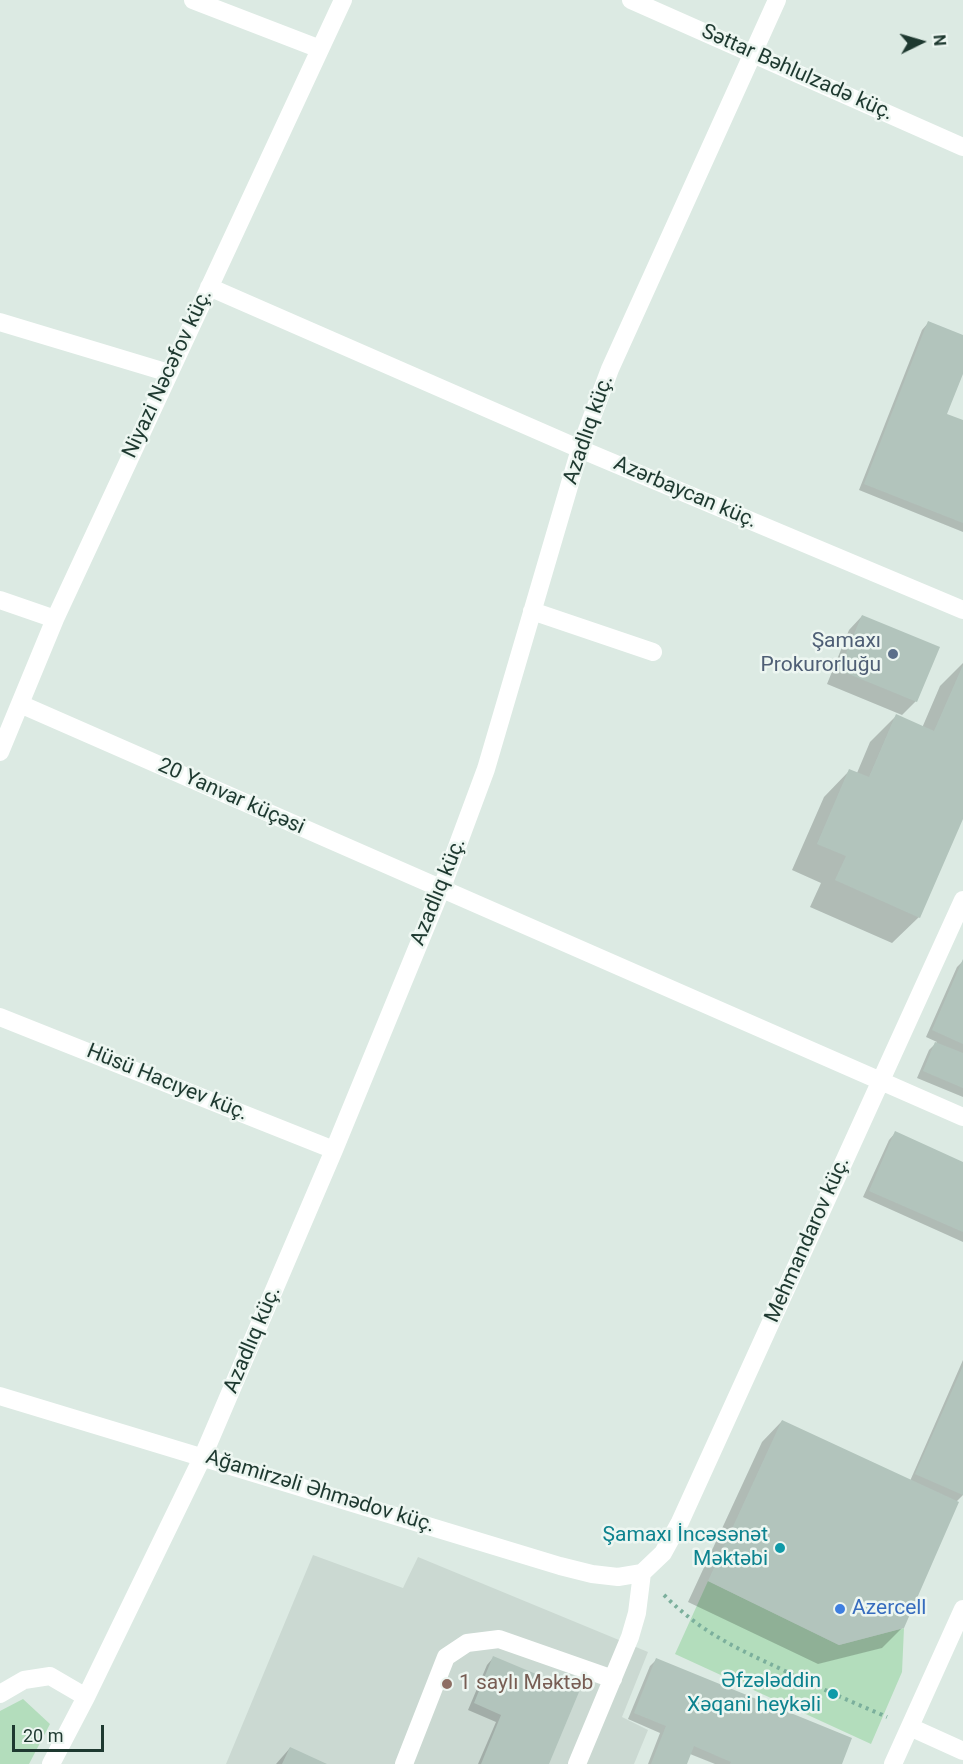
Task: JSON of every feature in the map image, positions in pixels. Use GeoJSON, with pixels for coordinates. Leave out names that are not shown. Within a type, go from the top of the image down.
{"type":"FeatureCollection","features":[{"type":"Feature","properties":{"kind":"street"},"geometry":{"type":"LineString","coordinates":[[193,0],[320,49]]}},
{"type":"Feature","properties":{"kind":"street","name":"Niyazi Nəcəfov küç."},"geometry":{"type":"LineString","coordinates":[[0,752],[55,619],[343,0]]}},
{"type":"Feature","properties":{"kind":"street","name":"Səttar Bəhlulzadə küç."},"geometry":{"type":"LineString","coordinates":[[631,0],[963,147]]}},
{"type":"Feature","properties":{"kind":"street","name":"Azadlıq küç."},"geometry":{"type":"LineString","coordinates":[[51,1764],[87,1697],[203,1456],[334,1150],[441,890],[486,769],[580,449],[610,369],[777,0]]}},
{"type":"Feature","properties":{"kind":"street","name":"Azərbaycan küç."},"geometry":{"type":"LineString","coordinates":[[209,287],[580,449],[963,610]]}},
{"type":"Feature","properties":{"kind":"street"},"geometry":{"type":"LineString","coordinates":[[0,322],[169,373]]}},
{"type":"Feature","properties":{"kind":"street"},"geometry":{"type":"LineString","coordinates":[[0,600],[55,619]]}},
{"type":"Feature","properties":{"kind":"street"},"geometry":{"type":"LineString","coordinates":[[532,611],[653,652]]}},
{"type":"Feature","properties":{"kind":"street","name":"20 Yanvar küçəsi"},"geometry":{"type":"LineString","coordinates":[[20,704],[963,1117]]}},
{"type":"Feature","properties":{"kind":"street","name":"Mehmandarov küç."},"geometry":{"type":"LineString","coordinates":[[642,1573],[663,1553],[680,1522],[963,900]]}},
{"type":"Feature","properties":{"kind":"street","name":"Hüsü Hacıyev küç."},"geometry":{"type":"LineString","coordinates":[[0,1017],[334,1150]]}},
{"type":"Feature","properties":{"kind":"street","name":"Ağamirzəli Əhmədov küç."},"geometry":{"type":"LineString","coordinates":[[0,1396],[560,1566],[592,1574],[618,1577],[642,1573]]}},
{"type":"Feature","properties":{"kind":"street"},"geometry":{"type":"LineString","coordinates":[[577,1764],[613,1679],[634,1621],[642,1573]]}},
{"type":"Feature","properties":{"kind":"street"},"geometry":{"type":"LineString","coordinates":[[893,1764],[963,1609]]}},
{"type":"Feature","properties":{"kind":"street"},"geometry":{"type":"LineString","coordinates":[[404,1764],[446,1657],[467,1643],[499,1640],[613,1679]]}},
{"type":"Feature","properties":{"kind":"street"},"geometry":{"type":"LineString","coordinates":[[0,1694],[24,1680],[50,1676],[87,1697]]}},
{"type":"Feature","properties":{"kind":"street"},"geometry":{"type":"LineString","coordinates":[[910,1727],[963,1751]]}},
{"type":"Feature","properties":{"kind":"path"},"geometry":{"type":"LineString","coordinates":[[642,1573],[684,1615],[722,1641],[833,1694],[910,1727]]}},
{"type":"Feature","properties":{"kind":"shaded area","name":"1 saylı Məktəb"},"geometry":{"type":"Polygon","coordinates":[[[313,1555],[403,1588],[418,1557],[648,1652],[622,1717],[648,1730],[634,1764],[226,1764],[313,1555]]]}},
{"type":"Feature","properties":{"kind":"green space"},"geometry":{"type":"Polygon","coordinates":[[[708,1581],[839,1645],[904,1628],[902,1672],[871,1744],[675,1654],[708,1581]]]}},
{"type":"Feature","properties":{"kind":"green space"},"geometry":{"type":"Polygon","coordinates":[[[23,1699],[50,1724],[29,1764],[0,1764],[0,1711],[23,1699]]]}},
{"type":"Feature","properties":{"kind":"building"},"geometry":{"type":"Polygon","coordinates":[[[928,321],[963,335],[963,374],[947,414],[963,420],[963,523],[864,484],[928,321]]]}},
{"type":"Feature","properties":{"kind":"building"},"geometry":{"type":"Polygon","coordinates":[[[862,615],[940,647],[917,702],[839,670],[862,615]]]}},
{"type":"Feature","properties":{"kind":"building"},"geometry":{"type":"Polygon","coordinates":[[[963,665],[963,819],[920,918],[835,880],[846,856],[817,844],[849,769],[869,777],[896,714],[934,731],[963,665]]]}},
{"type":"Feature","properties":{"kind":"building"},"geometry":{"type":"Polygon","coordinates":[[[963,959],[963,1044],[932,1030],[963,959]]]}},
{"type":"Feature","properties":{"kind":"building"},"geometry":{"type":"Polygon","coordinates":[[[935,1042],[963,1053],[963,1088],[923,1071],[935,1042]]]}},
{"type":"Feature","properties":{"kind":"building"},"geometry":{"type":"Polygon","coordinates":[[[895,1131],[963,1162],[963,1232],[869,1191],[895,1131]]]}},
{"type":"Feature","properties":{"kind":"building"},"geometry":{"type":"Polygon","coordinates":[[[963,1366],[963,1495],[915,1474],[963,1366]]]}},
{"type":"Feature","properties":{"kind":"building"},"geometry":{"type":"Polygon","coordinates":[[[782,1420],[959,1502],[904,1628],[839,1645],[708,1581],[782,1420]]]}},
{"type":"Feature","properties":{"kind":"building"},"geometry":{"type":"Polygon","coordinates":[[[493,1656],[579,1692],[549,1764],[481,1764],[501,1715],[474,1703],[493,1656]]]}},
{"type":"Feature","properties":{"kind":"building"},"geometry":{"type":"Polygon","coordinates":[[[656,1658],[852,1738],[842,1764],[730,1764],[731,1762],[694,1746],[687,1764],[651,1764],[666,1726],[634,1713],[656,1658]]]}},
{"type":"Feature","properties":{"kind":"building"},"geometry":{"type":"Polygon","coordinates":[[[290,1747],[327,1764],[282,1764],[290,1747]]]}},
{"type":"Feature","properties":{"kind":"place","name":"Şamaxı Prokurorluğu"},"geometry":{"type":"Point","coordinates":[893,654]}},
{"type":"Feature","properties":{"kind":"place","name":"Şamaxı İncəsənət Məktəbi"},"geometry":{"type":"Point","coordinates":[780,1548]}},
{"type":"Feature","properties":{"kind":"place","name":"Azercell"},"geometry":{"type":"Point","coordinates":[840,1609]}},
{"type":"Feature","properties":{"kind":"place","name":"1 saylı Məktəb"},"geometry":{"type":"Point","coordinates":[447,1684]}},
{"type":"Feature","properties":{"kind":"place","name":"Əfzələddin Xəqani heykəli"},"geometry":{"type":"Point","coordinates":[833,1694]}}]}
